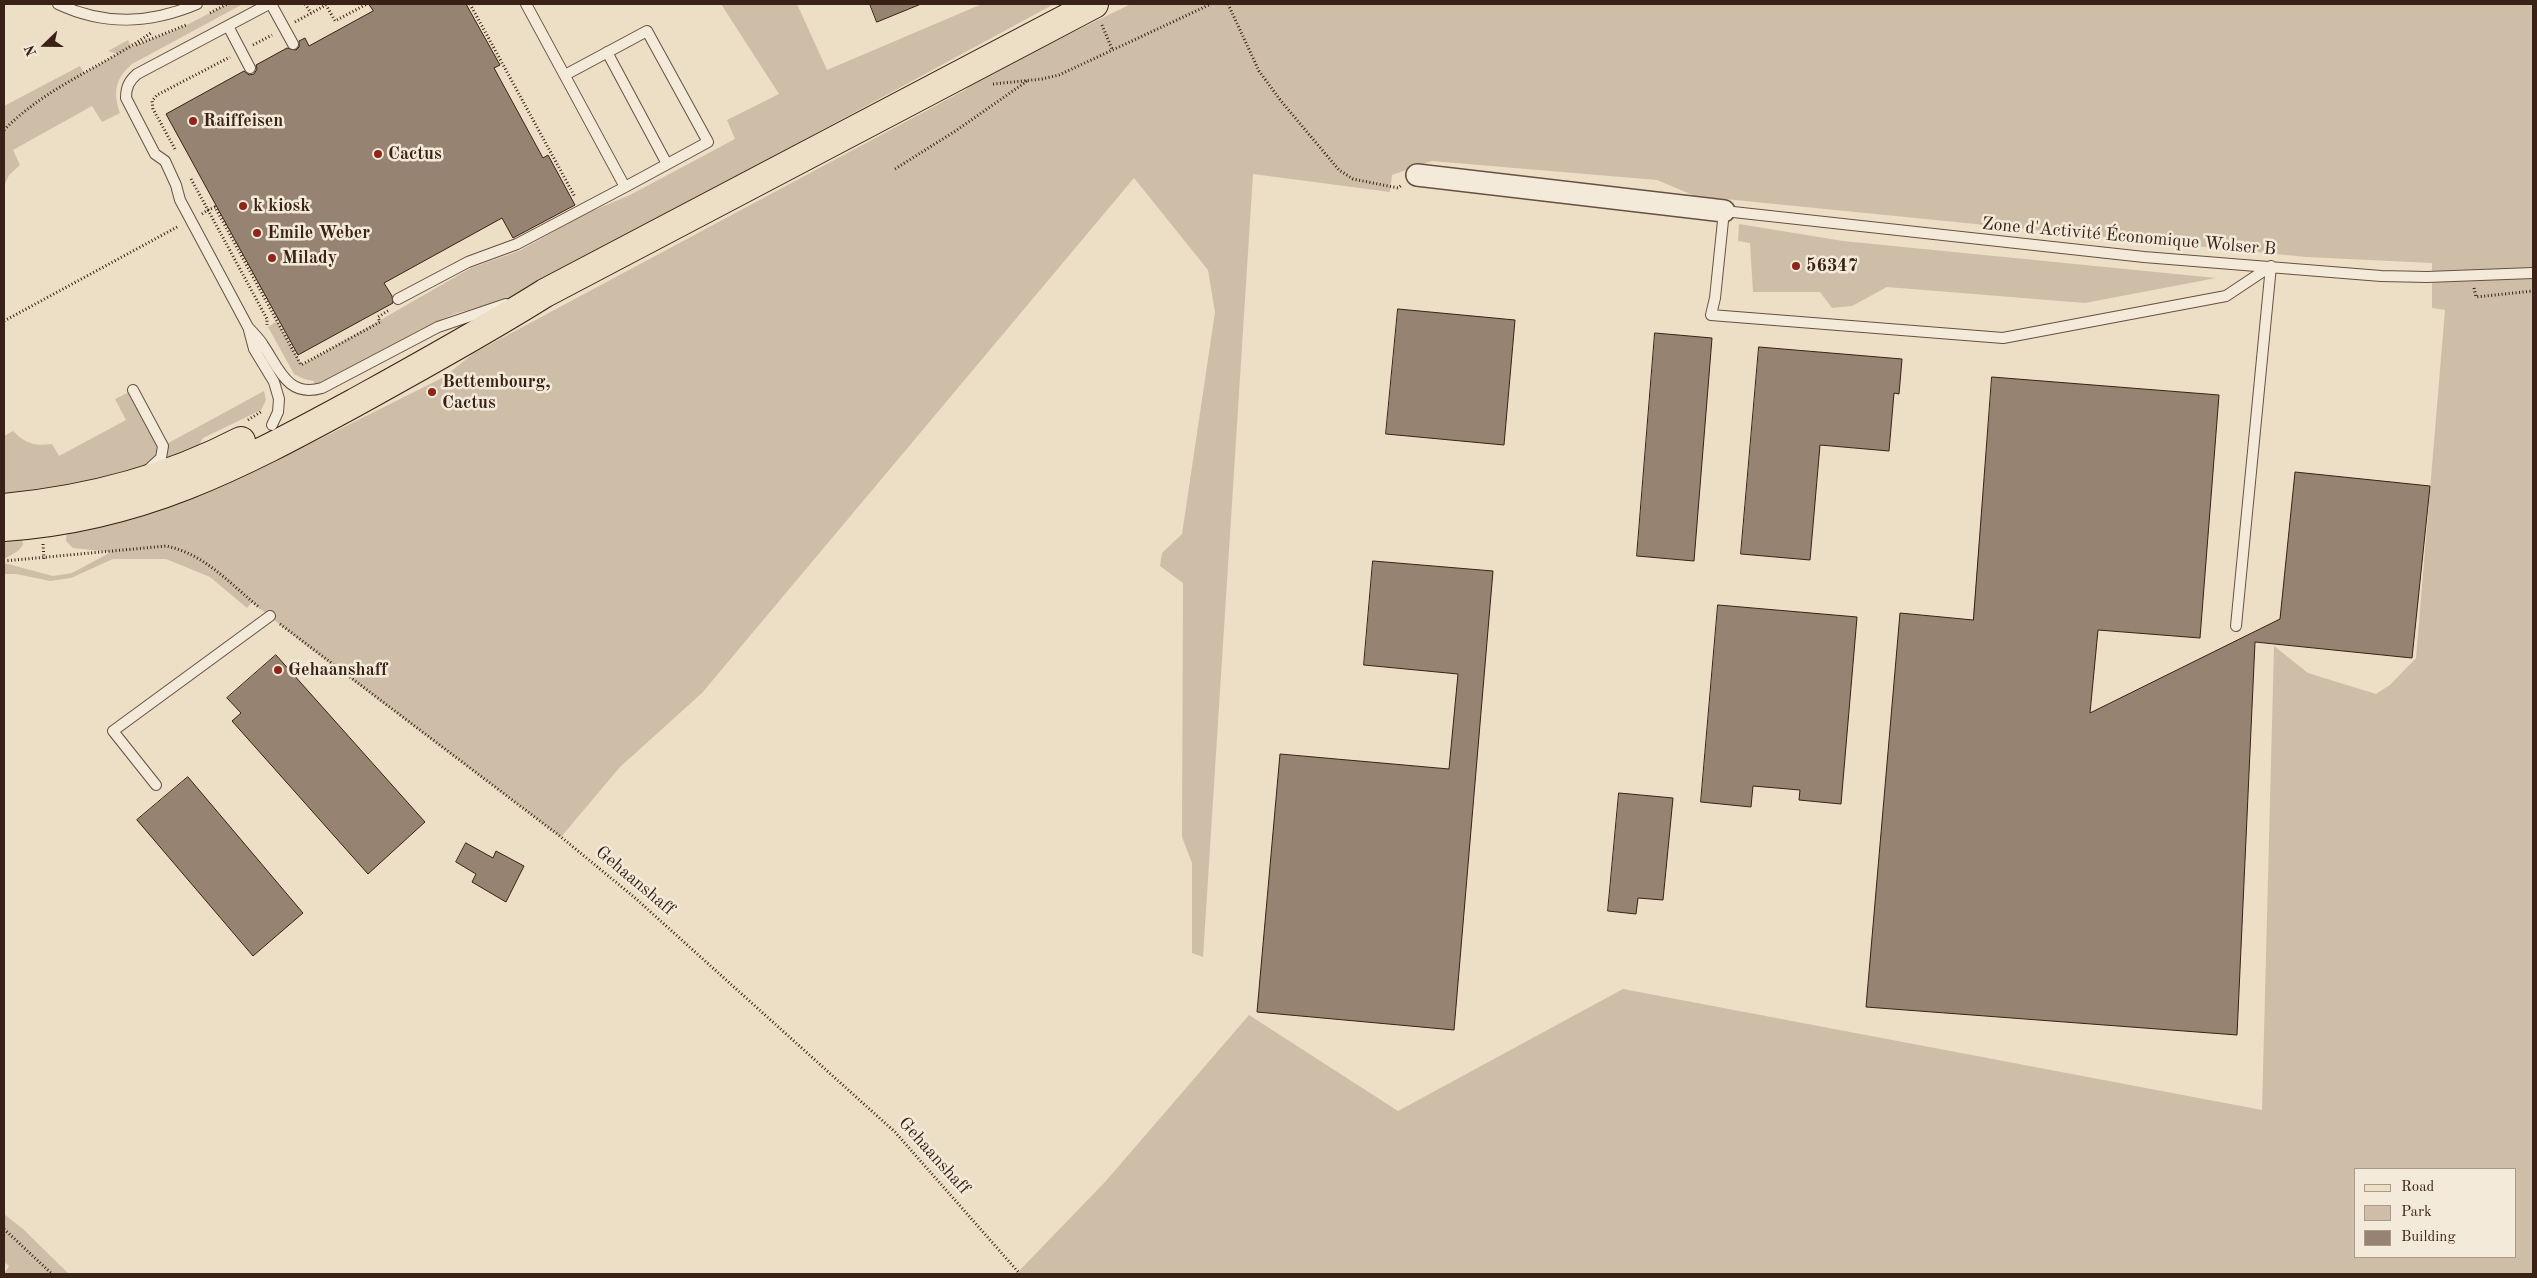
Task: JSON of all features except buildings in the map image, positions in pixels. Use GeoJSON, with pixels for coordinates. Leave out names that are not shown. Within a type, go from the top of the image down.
{"type":"FeatureCollection","features":[{"type":"Feature","properties":{"kind":"main road"},"geometry":{"type":"LineString","coordinates":[[4,527],[41,524],[92,516],[132,506],[209,478],[310,426],[470,339],[545,293],[1094,4]]}},
{"type":"Feature","properties":{"kind":"main road"},"geometry":{"type":"LineString","coordinates":[[4,508],[85,497],[147,481],[207,457],[272,425],[442,335],[545,293]]}},
{"type":"Feature","properties":{"kind":"main road"},"geometry":{"type":"LineString","coordinates":[[132,506],[154,490],[206,470],[254,446],[264,438],[272,425]]}},
{"type":"Feature","properties":{"kind":"street"},"geometry":{"type":"LineString","coordinates":[[1416,176],[1724,211]]}},
{"type":"Feature","properties":{"kind":"lane"},"geometry":{"type":"LineString","coordinates":[[58,4],[96,18],[135,21],[170,16],[197,4]]}},
{"type":"Feature","properties":{"kind":"lane"},"geometry":{"type":"LineString","coordinates":[[272,425],[278,412],[279,399],[274,382],[254,349],[248,327],[180,200],[176,185],[165,161],[155,154],[126,98],[126,89],[130,80],[137,74],[270,4],[293,44]]}},
{"type":"Feature","properties":{"kind":"lane"},"geometry":{"type":"LineString","coordinates":[[526,4],[625,187]]}},
{"type":"Feature","properties":{"kind":"lane"},"geometry":{"type":"LineString","coordinates":[[228,26],[250,68]]}},
{"type":"Feature","properties":{"kind":"lane"},"geometry":{"type":"LineString","coordinates":[[398,300],[468,262],[517,244],[581,208],[625,187],[708,142],[647,31],[565,75]]}},
{"type":"Feature","properties":{"kind":"lane"},"geometry":{"type":"LineString","coordinates":[[607,52],[667,164]]}},
{"type":"Feature","properties":{"kind":"lane"},"geometry":{"type":"LineString","coordinates":[[1724,211],[1715,298],[1711,315],[2003,338],[2226,296],[2271,266]]}},
{"type":"Feature","properties":{"kind":"lane","name":"Zone d'Activité Économique Wolser B"},"geometry":{"type":"LineString","coordinates":[[1724,211],[2144,257],[2381,276],[2472,276],[2533,273]]}},
{"type":"Feature","properties":{"kind":"lane"},"geometry":{"type":"LineString","coordinates":[[2236,626],[2271,266]]}},
{"type":"Feature","properties":{"kind":"lane"},"geometry":{"type":"LineString","coordinates":[[248,327],[263,344],[282,376],[290,384],[311,391],[322,388],[438,326],[545,293]]}},
{"type":"Feature","properties":{"kind":"lane"},"geometry":{"type":"LineString","coordinates":[[48,503],[80,489],[141,473],[153,467],[161,458],[163,446],[133,390]]}},
{"type":"Feature","properties":{"kind":"lane"},"geometry":{"type":"LineString","coordinates":[[156,785],[113,731],[270,616]]}},
{"type":"Feature","properties":{"kind":"path"},"geometry":{"type":"LineString","coordinates":[[305,4],[311,13]]}},
{"type":"Feature","properties":{"kind":"path"},"geometry":{"type":"LineString","coordinates":[[176,151],[153,108],[152,101],[157,95],[326,5],[335,21],[367,4]]}},
{"type":"Feature","properties":{"kind":"path"},"geometry":{"type":"LineString","coordinates":[[470,4],[581,208]]}},
{"type":"Feature","properties":{"kind":"path"},"geometry":{"type":"LineString","coordinates":[[1228,4],[1259,71],[1281,101],[1339,170],[1353,179],[1398,188],[1416,176]]}},
{"type":"Feature","properties":{"kind":"path"},"geometry":{"type":"LineString","coordinates":[[4,130],[20,114],[54,90],[131,47],[152,33],[170,16]]}},
{"type":"Feature","properties":{"kind":"path"},"geometry":{"type":"LineString","coordinates":[[895,169],[957,130],[1027,80]]}},
{"type":"Feature","properties":{"kind":"path"},"geometry":{"type":"LineString","coordinates":[[190,176],[267,319],[266,328]]}},
{"type":"Feature","properties":{"kind":"path"},"geometry":{"type":"LineString","coordinates":[[4,321],[215,207],[301,365],[380,322]]}},
{"type":"Feature","properties":{"kind":"path"},"geometry":{"type":"LineString","coordinates":[[2472,276],[2476,297],[2533,291]]}},
{"type":"Feature","properties":{"kind":"path"},"geometry":{"type":"LineString","coordinates":[[43,539],[44,559]]}},
{"type":"Feature","properties":{"kind":"path","name":"Gehaanshaff"},"geometry":{"type":"LineString","coordinates":[[4,561],[44,559],[166,546],[182,550],[216,568],[270,616],[561,837],[634,897],[895,1132],[1020,1274]]}},
{"type":"Feature","properties":{"kind":"path"},"geometry":{"type":"LineString","coordinates":[[4,1229],[52,1274]]}},
{"type":"Feature","properties":{"kind":"green space"},"geometry":{"type":"Polygon","coordinates":[[[227,4],[243,4],[132,64],[127,69],[119,80],[116,92],[120,113],[102,122],[92,106],[13,150],[20,165],[9,175],[4,186],[4,106],[80,66],[84,73],[118,54],[108,51],[128,40],[131,47],[183,27],[227,4]]]}},
{"type":"Feature","properties":{"kind":"green space"},"geometry":{"type":"Polygon","coordinates":[[[721,4],[797,4],[827,70],[982,4],[1054,4],[538,284],[499,302],[457,313],[435,322],[319,383],[314,384],[314,381],[294,374],[268,327],[277,321],[302,365],[471,268],[519,251],[585,214],[630,195],[735,139],[727,120],[779,94],[721,4]]]}},
{"type":"Feature","properties":{"kind":"green space"},"geometry":{"type":"Polygon","coordinates":[[[1131,4],[2533,4],[2533,1274],[1020,1274],[1018,1272],[1105,1182],[1249,1015],[1398,1111],[1623,989],[2262,1110],[2274,646],[2308,673],[2376,694],[2390,685],[2416,658],[2445,310],[2432,308],[2432,263],[2306,257],[1695,196],[1657,180],[1432,161],[1392,175],[1390,192],[1253,174],[1203,957],[1192,953],[1192,863],[1182,837],[1183,583],[1160,566],[1162,553],[1182,534],[1215,312],[1208,270],[1134,178],[702,693],[620,767],[561,837],[299,640],[252,602],[247,608],[210,577],[166,559],[113,559],[71,578],[50,581],[16,574],[4,574],[4,563],[53,576],[72,573],[111,552],[73,548],[66,541],[67,530],[300,440],[304,447],[444,377],[474,353],[965,90],[975,80],[1131,4]]]}},
{"type":"Feature","properties":{"kind":"green space"},"geometry":{"type":"Polygon","coordinates":[[[1739,224],[1843,241],[2216,278],[2085,303],[1887,287],[1852,306],[1832,308],[1820,292],[1753,292],[1750,243],[1738,241],[1739,224]]]}},
{"type":"Feature","properties":{"kind":"green space"},"geometry":{"type":"Polygon","coordinates":[[[133,390],[163,446],[264,391],[266,400],[261,410],[203,438],[199,445],[170,465],[4,501],[4,436],[13,431],[22,439],[31,443],[40,445],[52,444],[59,456],[126,420],[115,399],[133,390]]]}},
{"type":"Feature","properties":{"kind":"green space"},"geometry":{"type":"Polygon","coordinates":[[[4,533],[22,536],[23,545],[18,551],[4,559],[4,533]]]}},
{"type":"Feature","properties":{"kind":"green space"},"geometry":{"type":"Polygon","coordinates":[[[4,1214],[23,1229],[69,1274],[4,1274],[9,1266],[4,1262],[4,1214]]]}},
{"type":"Feature","properties":{"kind":"place","name":"Raiffeisen"},"geometry":{"type":"Point","coordinates":[193,121]}},
{"type":"Feature","properties":{"kind":"place","name":"Cactus"},"geometry":{"type":"Point","coordinates":[378,154]}},
{"type":"Feature","properties":{"kind":"place","name":"k kiosk"},"geometry":{"type":"Point","coordinates":[243,206]}},
{"type":"Feature","properties":{"kind":"place","name":"Emile Weber"},"geometry":{"type":"Point","coordinates":[257,233]}},
{"type":"Feature","properties":{"kind":"place","name":"Milady"},"geometry":{"type":"Point","coordinates":[272,258]}},
{"type":"Feature","properties":{"kind":"place","name":"56347"},"geometry":{"type":"Point","coordinates":[1796,266]}},
{"type":"Feature","properties":{"kind":"place","name":"Bettembourg, Cactus"},"geometry":{"type":"Point","coordinates":[432,392]}},
{"type":"Feature","properties":{"kind":"place","name":"Gehaanshaff"},"geometry":{"type":"Point","coordinates":[278,670]}}]}
